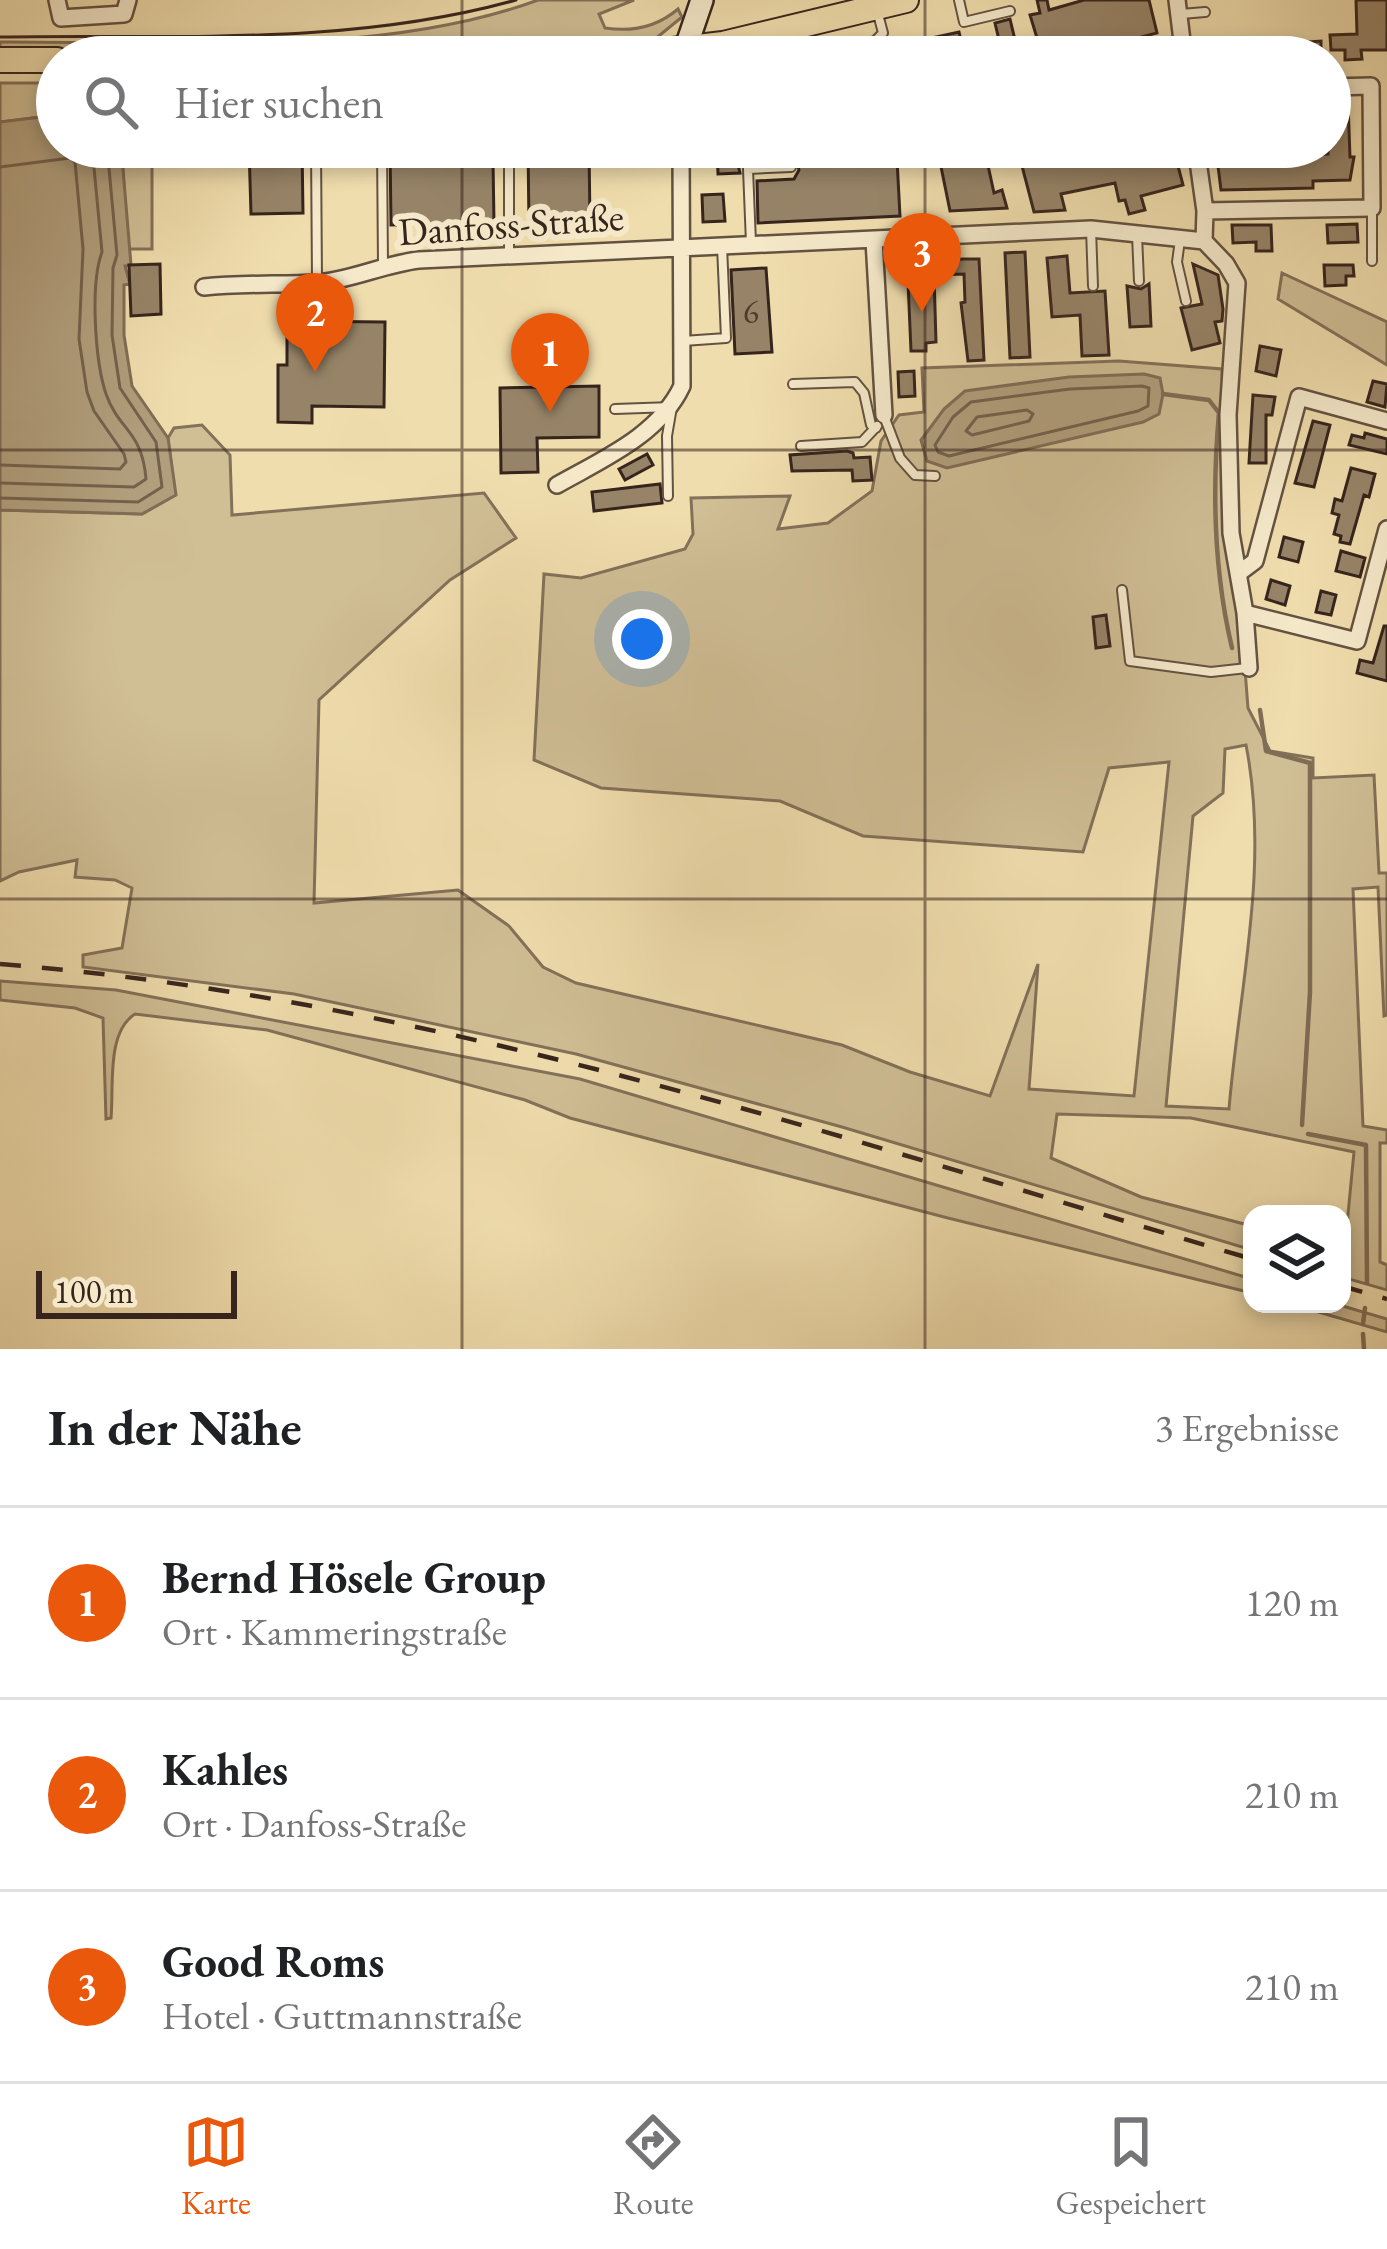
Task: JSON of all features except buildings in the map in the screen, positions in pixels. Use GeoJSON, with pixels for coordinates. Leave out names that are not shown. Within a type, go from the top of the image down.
{"type":"FeatureCollection","features":[{"type":"Feature","properties":{"kind":"main road"},"geometry":{"type":"LineString","coordinates":[[774,36],[906,0]]}},
{"type":"Feature","properties":{"kind":"main road"},"geometry":{"type":"LineString","coordinates":[[0,60],[36,60]]}},
{"type":"Feature","properties":{"kind":"street"},"geometry":{"type":"LineString","coordinates":[[57,0],[61,18],[124,14],[128,0]]}},
{"type":"Feature","properties":{"kind":"street"},"geometry":{"type":"LineString","coordinates":[[690,36],[702,0]]}},
{"type":"Feature","properties":{"kind":"street"},"geometry":{"type":"LineString","coordinates":[[1205,211],[1372,208],[1379,188],[1371,86],[1351,86]]}},
{"type":"Feature","properties":{"kind":"street"},"geometry":{"type":"LineString","coordinates":[[557,485],[632,442],[672,407],[682,386],[681,168]]}},
{"type":"Feature","properties":{"kind":"street"},"geometry":{"type":"LineString","coordinates":[[1199,168],[1204,241],[1237,283],[1228,415],[1231,533],[1249,668]]}},
{"type":"Feature","properties":{"kind":"street","name":"Danfoss-Straße"},"geometry":{"type":"LineString","coordinates":[[204,286],[316,283],[383,265],[681,247],[1091,229],[1204,241]]}},
{"type":"Feature","properties":{"kind":"street"},"geometry":{"type":"LineString","coordinates":[[874,240],[880,421]]}},
{"type":"Feature","properties":{"kind":"street"},"geometry":{"type":"LineString","coordinates":[[1239,573],[1255,561],[1299,397],[1387,421]]}},
{"type":"Feature","properties":{"kind":"street"},"geometry":{"type":"LineString","coordinates":[[1245,613],[1357,640],[1387,529]]}},
{"type":"Feature","properties":{"kind":"lane"},"geometry":{"type":"LineString","coordinates":[[959,0],[964,22],[1010,11]]}},
{"type":"Feature","properties":{"kind":"lane"},"geometry":{"type":"LineString","coordinates":[[877,7],[883,33],[880,36]]}},
{"type":"Feature","properties":{"kind":"lane"},"geometry":{"type":"LineString","coordinates":[[1178,7],[1205,12]]}},
{"type":"Feature","properties":{"kind":"lane"},"geometry":{"type":"LineString","coordinates":[[316,168],[316,283]]}},
{"type":"Feature","properties":{"kind":"lane"},"geometry":{"type":"LineString","coordinates":[[382,168],[383,265]]}},
{"type":"Feature","properties":{"kind":"lane"},"geometry":{"type":"LineString","coordinates":[[509,168],[509,255]]}},
{"type":"Feature","properties":{"kind":"lane"},"geometry":{"type":"LineString","coordinates":[[752,244],[748,170],[776,168]]}},
{"type":"Feature","properties":{"kind":"lane"},"geometry":{"type":"LineString","coordinates":[[1372,208],[1372,261]]}},
{"type":"Feature","properties":{"kind":"lane"},"geometry":{"type":"LineString","coordinates":[[1091,229],[1093,286]]}},
{"type":"Feature","properties":{"kind":"lane"},"geometry":{"type":"LineString","coordinates":[[1137,235],[1139,281]]}},
{"type":"Feature","properties":{"kind":"lane"},"geometry":{"type":"LineString","coordinates":[[1180,240],[1177,262],[1186,301]]}},
{"type":"Feature","properties":{"kind":"lane"},"geometry":{"type":"LineString","coordinates":[[682,341],[726,338],[722,246]]}},
{"type":"Feature","properties":{"kind":"lane"},"geometry":{"type":"LineString","coordinates":[[793,384],[855,382],[864,393],[871,425],[880,421]]}},
{"type":"Feature","properties":{"kind":"lane"},"geometry":{"type":"LineString","coordinates":[[615,409],[672,407],[668,496]]}},
{"type":"Feature","properties":{"kind":"lane"},"geometry":{"type":"LineString","coordinates":[[801,446],[862,442],[880,421]]}},
{"type":"Feature","properties":{"kind":"lane"},"geometry":{"type":"LineString","coordinates":[[880,421],[915,475],[935,476]]}},
{"type":"Feature","properties":{"kind":"lane"},"geometry":{"type":"LineString","coordinates":[[1123,590],[1130,661],[1210,672],[1249,668]]}},
{"type":"Feature","properties":{"kind":"shaded area"},"geometry":{"type":"Polygon","coordinates":[[[538,0],[634,0],[599,14],[605,28],[643,27],[678,9],[682,17],[659,36],[368,36],[476,19],[538,0]]]}},
{"type":"Feature","properties":{"kind":"shaded area"},"geometry":{"type":"Polygon","coordinates":[[[0,42],[36,42],[36,53],[0,53],[0,42]]]}},
{"type":"Feature","properties":{"kind":"shaded area"},"geometry":{"type":"Polygon","coordinates":[[[0,83],[36,83],[36,118],[0,122],[0,83]]]}},
{"type":"Feature","properties":{"kind":"shaded area"},"geometry":{"type":"Polygon","coordinates":[[[123,168],[152,168],[152,249],[128,249],[123,168]]]}},
{"type":"Feature","properties":{"kind":"shaded area"},"geometry":{"type":"Polygon","coordinates":[[[1282,273],[1387,322],[1387,365],[1278,299],[1282,273]]]}},
{"type":"Feature","properties":{"kind":"shaded area"},"geometry":{"type":"Polygon","coordinates":[[[1119,361],[1222,369],[1226,546],[1243,644],[1248,708],[1270,751],[1313,758],[1313,778],[1374,775],[1379,873],[1387,873],[1384,1016],[1378,887],[1353,889],[1363,1126],[1387,1130],[1387,1143],[1380,1143],[1380,1262],[1387,1265],[1387,1290],[1351,1280],[1349,1205],[1354,1152],[1191,1118],[1057,1114],[1051,1158],[1141,1197],[1243,1224],[1243,1247],[842,1127],[576,1054],[294,994],[83,967],[83,955],[122,948],[132,888],[115,880],[75,877],[77,860],[19,872],[0,881],[0,510],[142,514],[175,495],[168,438],[174,428],[202,425],[230,455],[232,515],[484,493],[516,538],[450,580],[319,700],[314,903],[458,890],[509,926],[543,967],[576,983],[842,1045],[990,1096],[1038,964],[1029,1089],[1134,1096],[1169,762],[1109,768],[1083,852],[863,836],[780,801],[601,788],[534,760],[544,574],[581,578],[685,549],[693,534],[691,498],[790,496],[778,529],[828,523],[872,491],[881,441],[899,415],[924,412],[922,368],[1119,361]],[[1246,745],[1225,749],[1223,793],[1193,816],[1166,1106],[1229,1109],[1250,927],[1255,836],[1246,745]]]}},
{"type":"Feature","properties":{"kind":"shaded area"},"geometry":{"type":"Polygon","coordinates":[[[0,981],[116,990],[580,1079],[1243,1276],[1243,1291],[570,1118],[525,1100],[267,1030],[135,1014],[115,1047],[111,1118],[106,1119],[103,1018],[75,1008],[0,1000],[0,981]]]}},
{"type":"Feature","properties":{"kind":"shaded area"},"geometry":{"type":"Polygon","coordinates":[[[1351,1308],[1387,1319],[1387,1332],[1322,1313],[1351,1313],[1351,1308]]]}},
{"type":"Feature","properties":{"kind":"water"},"geometry":{"type":"Polygon","coordinates":[[[36,118],[36,168],[123,168],[131,265],[125,266],[130,284],[124,285],[124,335],[132,386],[168,438],[176,495],[142,514],[0,510],[0,122],[36,118]]]}},
{"type":"Feature","properties":{"kind":"water"},"geometry":{"type":"Polygon","coordinates":[[[1144,374],[1160,378],[1163,394],[1159,414],[1143,422],[947,468],[927,461],[921,440],[965,391],[1069,377],[1144,374]]]}},
{"type":"Feature","properties":{"kind":"waterway"},"geometry":{"type":"LineString","coordinates":[[1163,394],[1209,400],[1219,413],[1216,531],[1232,648]]}},
{"type":"Feature","properties":{"kind":"waterway"},"geometry":{"type":"LineString","coordinates":[[1260,710],[1266,751],[1310,763],[1310,992],[1302,1125]]}},
{"type":"Feature","properties":{"kind":"waterway"},"geometry":{"type":"LineString","coordinates":[[1308,1134],[1366,1145],[1367,1283]]}},
{"type":"Feature","properties":{"kind":"waterway"},"geometry":{"type":"LineString","coordinates":[[1363,1324],[1365,1308]]}},
{"type":"Feature","properties":{"kind":"waterway"},"geometry":{"type":"LineString","coordinates":[[1363,1334],[1364,1349]]}},
{"type":"Feature","properties":{"kind":"tram line"},"geometry":{"type":"LineString","coordinates":[[195,36],[389,25],[516,0]]}},
{"type":"Feature","properties":{"kind":"tram line"},"geometry":{"type":"LineString","coordinates":[[0,37],[36,37]]}},
{"type":"Feature","properties":{"kind":"railway"},"geometry":{"type":"LineString","coordinates":[[0,964],[160,981],[477,1040],[789,1121],[1243,1256]]}},
{"type":"Feature","properties":{"kind":"railway"},"geometry":{"type":"LineString","coordinates":[[1351,1289],[1387,1299]]}},
{"type":"Feature","properties":{"kind":"place","name":"Good Roms"},"geometry":{"type":"Point","coordinates":[922,312]}},
{"type":"Feature","properties":{"kind":"place","name":"Kahles"},"geometry":{"type":"Point","coordinates":[315,372]}},
{"type":"Feature","properties":{"kind":"place","name":"Bernd Hösele Group"},"geometry":{"type":"Point","coordinates":[550,412]}}]}
